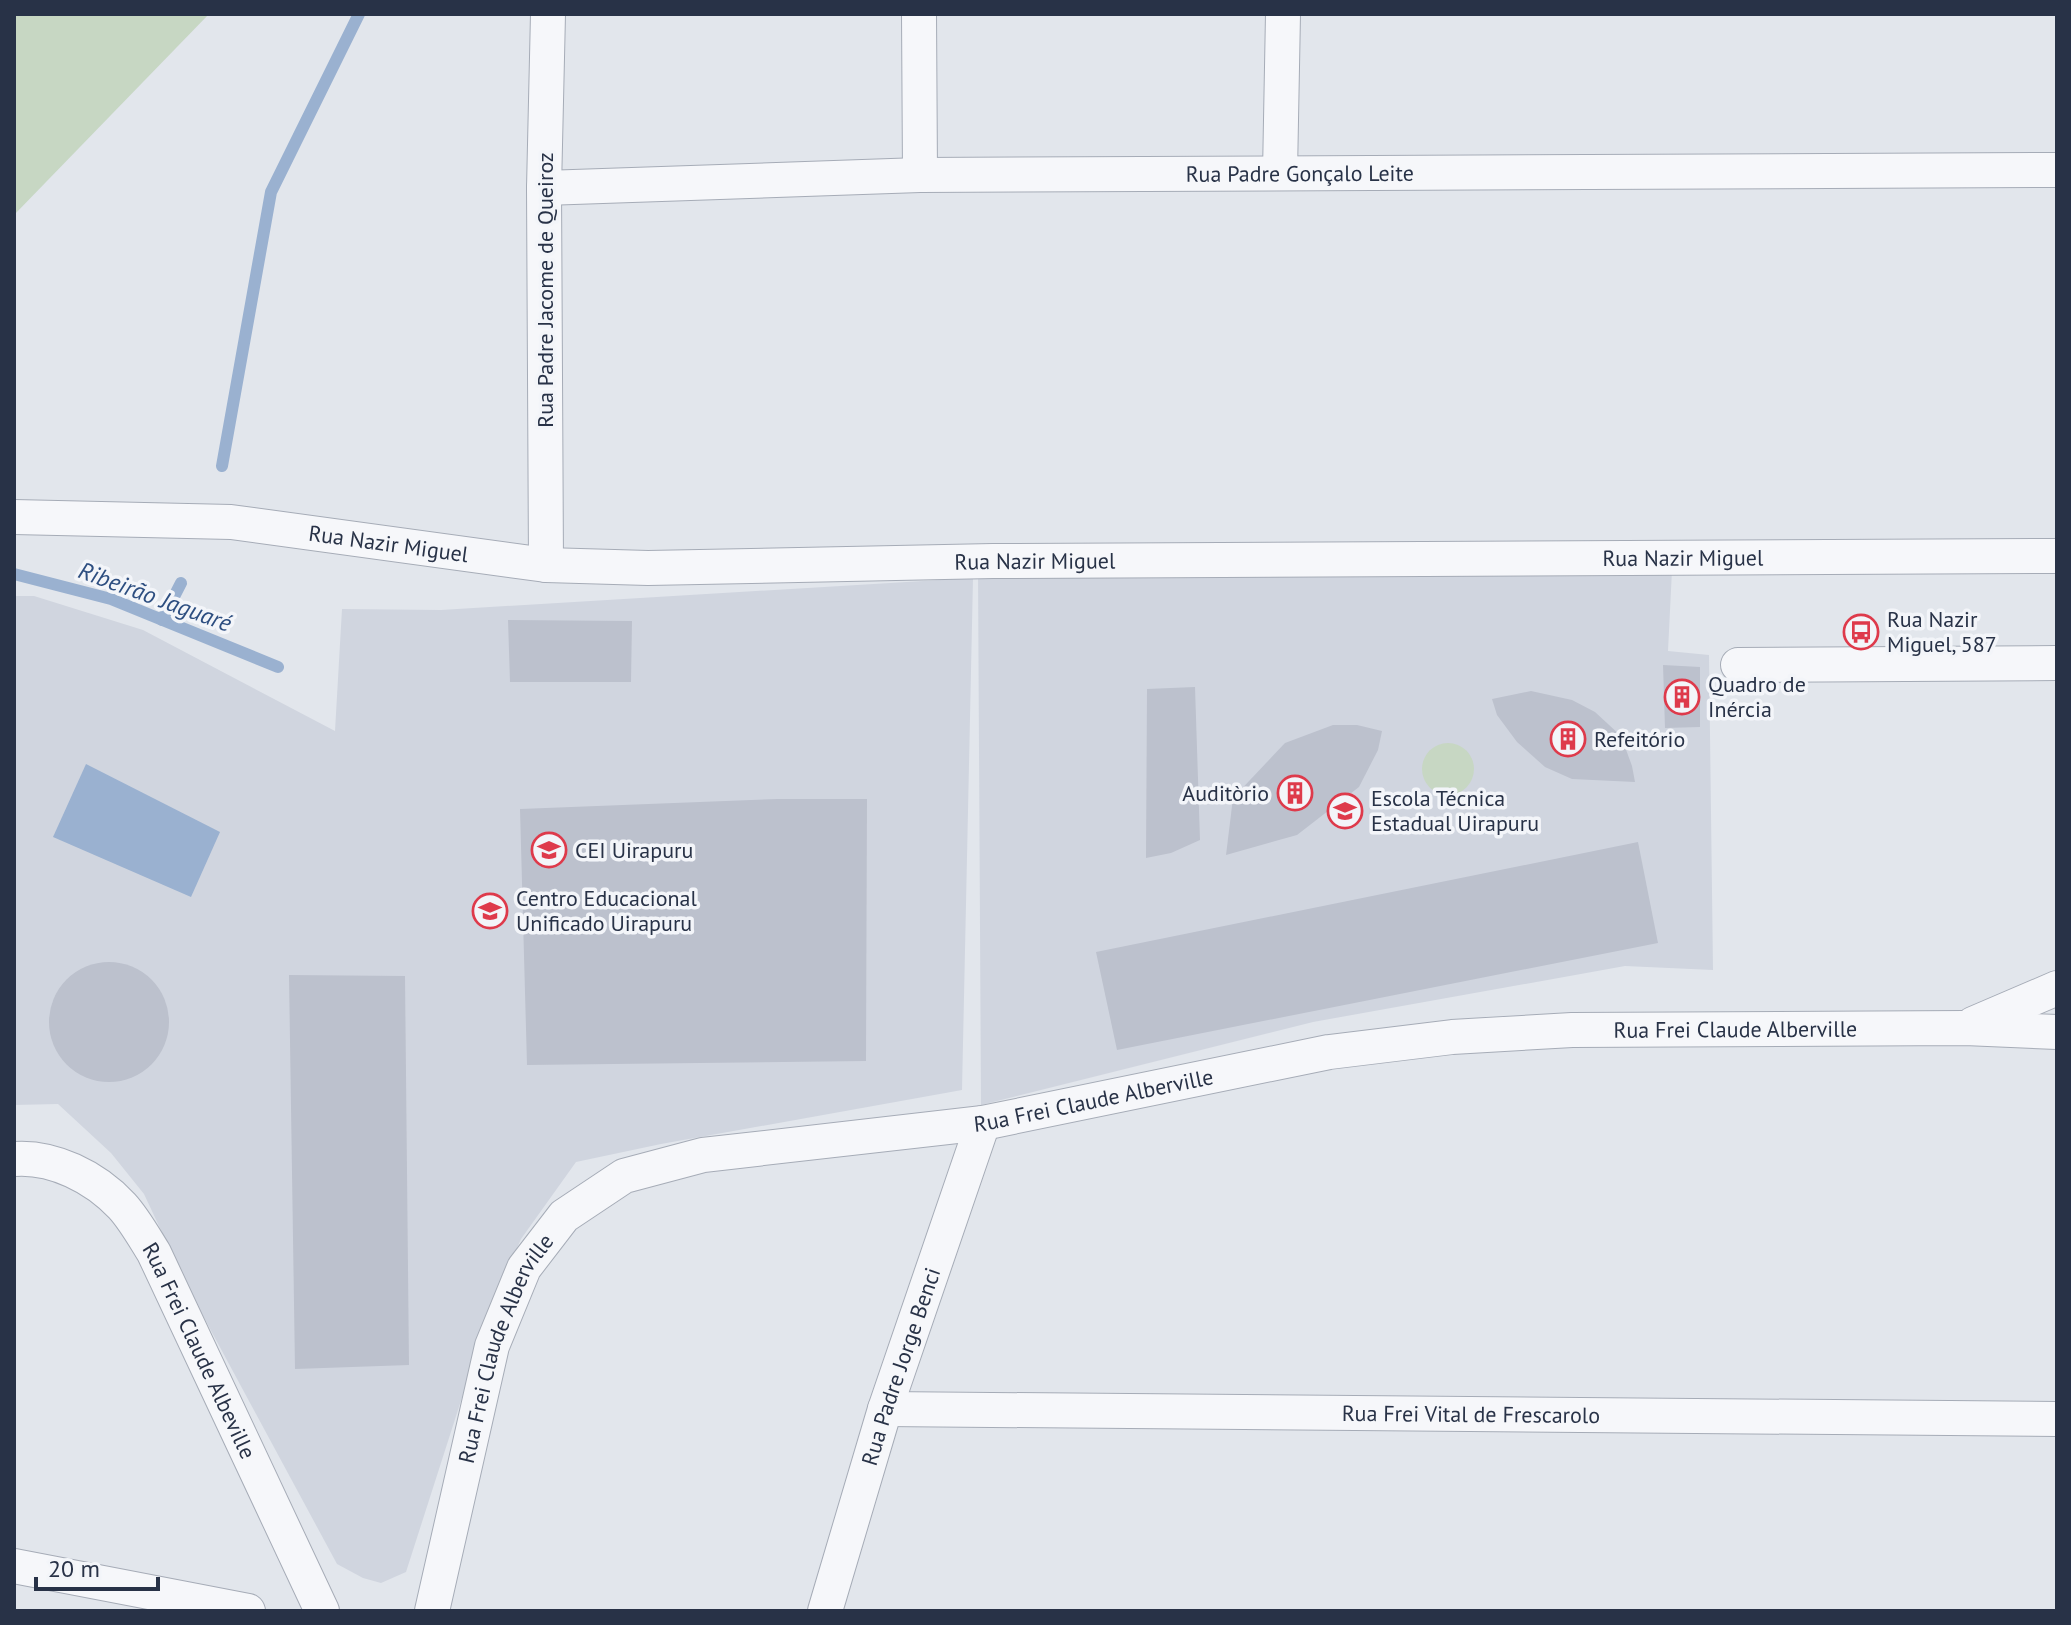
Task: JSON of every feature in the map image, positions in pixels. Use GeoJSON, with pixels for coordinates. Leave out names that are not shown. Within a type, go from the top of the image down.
{"type":"FeatureCollection","features":[{"type":"Feature","properties":{"kind":"street","name":"Rua Padre Jacome de Queiroz"},"geometry":{"type":"LineString","coordinates":[[546,565],[544,188],[548,14]]}},
{"type":"Feature","properties":{"kind":"street"},"geometry":{"type":"LineString","coordinates":[[919,14],[920,175]]}},
{"type":"Feature","properties":{"kind":"street"},"geometry":{"type":"LineString","coordinates":[[1280,173],[1283,14]]}},
{"type":"Feature","properties":{"kind":"street","name":"Rua Padre Gonçalo Leite"},"geometry":{"type":"LineString","coordinates":[[544,188],[920,175],[2057,170]]}},
{"type":"Feature","properties":{"kind":"street","name":"Rua Nazir Miguel"},"geometry":{"type":"LineString","coordinates":[[14,517],[231,522],[546,565],[648,568],[993,561],[2057,556]]}},
{"type":"Feature","properties":{"kind":"street"},"geometry":{"type":"LineString","coordinates":[[1738,665],[2057,663]]}},
{"type":"Feature","properties":{"kind":"street"},"geometry":{"type":"LineString","coordinates":[[1965,1028],[2057,988]]}},
{"type":"Feature","properties":{"kind":"street","name":"Rua Frei Claude Alberville"},"geometry":{"type":"LineString","coordinates":[[432,1611],[492,1346],[524,1268],[564,1216],[624,1176],[703,1155],[983,1123],[1329,1052],[1452,1037],[1572,1030],[1965,1028],[2057,1032]]}},
{"type":"Feature","properties":{"kind":"street","name":"Rua Padre Jorge Benci"},"geometry":{"type":"LineString","coordinates":[[825,1611],[885,1409],[983,1123]]}},
{"type":"Feature","properties":{"kind":"street","name":"Rua Frei Claude Albeville"},"geometry":{"type":"LineString","coordinates":[[14,1159],[59,1165],[92,1180],[122,1206],[154,1253],[322,1611]]}},
{"type":"Feature","properties":{"kind":"street","name":"Rua Frei Vital de Frescarolo"},"geometry":{"type":"LineString","coordinates":[[885,1409],[2057,1419]]}},
{"type":"Feature","properties":{"kind":"street"},"geometry":{"type":"LineString","coordinates":[[14,1566],[248,1611]]}},
{"type":"Feature","properties":{"kind":"shaded area","name":"Escola Técnica Estadual Uirapuru"},"geometry":{"type":"Polygon","coordinates":[[[1672,570],[1668,651],[1709,655],[1713,970],[1625,966],[1313,1022],[981,1105],[978,571],[1672,570]]]}},
{"type":"Feature","properties":{"kind":"shaded area","name":"Centro Educacional Unificado Uirapuru"},"geometry":{"type":"Polygon","coordinates":[[[973,578],[962,1090],[576,1162],[521,1239],[492,1304],[406,1572],[381,1583],[363,1578],[337,1564],[188,1288],[144,1194],[111,1153],[58,1104],[14,1105],[14,596],[34,596],[143,630],[335,731],[342,609],[441,610],[973,578]]]}},
{"type":"Feature","properties":{"kind":"green space"},"geometry":{"type":"Polygon","coordinates":[[[14,14],[209,14],[14,215],[14,14]]]}},
{"type":"Feature","properties":{"kind":"green space"},"geometry":{"type":"Polygon","coordinates":[[[1448,743],[1466,751],[1474,769],[1466,787],[1448,795],[1430,787],[1422,769],[1430,751],[1448,743]]]}},
{"type":"Feature","properties":{"kind":"water"},"geometry":{"type":"Polygon","coordinates":[[[86,764],[220,832],[191,897],[53,837],[86,764]]]}},
{"type":"Feature","properties":{"kind":"building"},"geometry":{"type":"Polygon","coordinates":[[[508,620],[632,621],[631,682],[510,682],[508,620]]]}},
{"type":"Feature","properties":{"kind":"building","name":"Quadro de Inércia"},"geometry":{"type":"Polygon","coordinates":[[[1663,665],[1700,667],[1700,727],[1665,728],[1663,665]]]}},
{"type":"Feature","properties":{"kind":"building"},"geometry":{"type":"Polygon","coordinates":[[[1195,687],[1200,840],[1171,853],[1146,858],[1147,689],[1195,687]]]}},
{"type":"Feature","properties":{"kind":"building","name":"Refeitório"},"geometry":{"type":"Polygon","coordinates":[[[1531,691],[1572,700],[1595,712],[1621,736],[1635,782],[1572,779],[1545,767],[1517,742],[1497,715],[1492,699],[1531,691]]]}},
{"type":"Feature","properties":{"kind":"building","name":"Auditòrio"},"geometry":{"type":"Polygon","coordinates":[[[1333,725],[1357,725],[1382,731],[1378,750],[1359,787],[1297,835],[1226,855],[1233,798],[1285,743],[1333,725]]]}},
{"type":"Feature","properties":{"kind":"building"},"geometry":{"type":"Polygon","coordinates":[[[778,799],[867,799],[866,1061],[527,1065],[520,809],[778,799]]]}},
{"type":"Feature","properties":{"kind":"building"},"geometry":{"type":"Polygon","coordinates":[[[1638,842],[1658,943],[1117,1050],[1096,952],[1638,842]]]}},
{"type":"Feature","properties":{"kind":"building"},"geometry":{"type":"Polygon","coordinates":[[[109,962],[132,967],[151,980],[164,999],[169,1022],[164,1045],[151,1064],[132,1077],[109,1082],[86,1077],[67,1064],[54,1045],[49,1022],[54,999],[67,980],[86,967],[109,962]]]}},
{"type":"Feature","properties":{"kind":"building"},"geometry":{"type":"Polygon","coordinates":[[[289,975],[405,976],[409,1365],[295,1369],[289,975]]]}},
{"type":"Feature","properties":{"kind":"waterway"},"geometry":{"type":"LineString","coordinates":[[222,466],[271,192],[359,14]]}},
{"type":"Feature","properties":{"kind":"waterway","name":"Ribeirão Jaguaré"},"geometry":{"type":"LineString","coordinates":[[14,574],[111,599],[278,667]]}},
{"type":"Feature","properties":{"kind":"waterway"},"geometry":{"type":"LineString","coordinates":[[162,620],[181,583]]}},
{"type":"Feature","properties":{"kind":"place","name":"Rua Nazir Miguel, 587"},"geometry":{"type":"Point","coordinates":[1861,632]}},
{"type":"Feature","properties":{"kind":"place","name":"Quadro de Inércia"},"geometry":{"type":"Point","coordinates":[1682,697]}},
{"type":"Feature","properties":{"kind":"place","name":"Refeitório"},"geometry":{"type":"Point","coordinates":[1568,739]}},
{"type":"Feature","properties":{"kind":"place","name":"Auditòrio"},"geometry":{"type":"Point","coordinates":[1295,793]}},
{"type":"Feature","properties":{"kind":"place","name":"Escola Técnica Estadual Uirapuru"},"geometry":{"type":"Point","coordinates":[1345,811]}},
{"type":"Feature","properties":{"kind":"place","name":"CEI Uirapuru"},"geometry":{"type":"Point","coordinates":[549,850]}},
{"type":"Feature","properties":{"kind":"place","name":"Centro Educacional Unificado Uirapuru"},"geometry":{"type":"Point","coordinates":[490,911]}}]}
